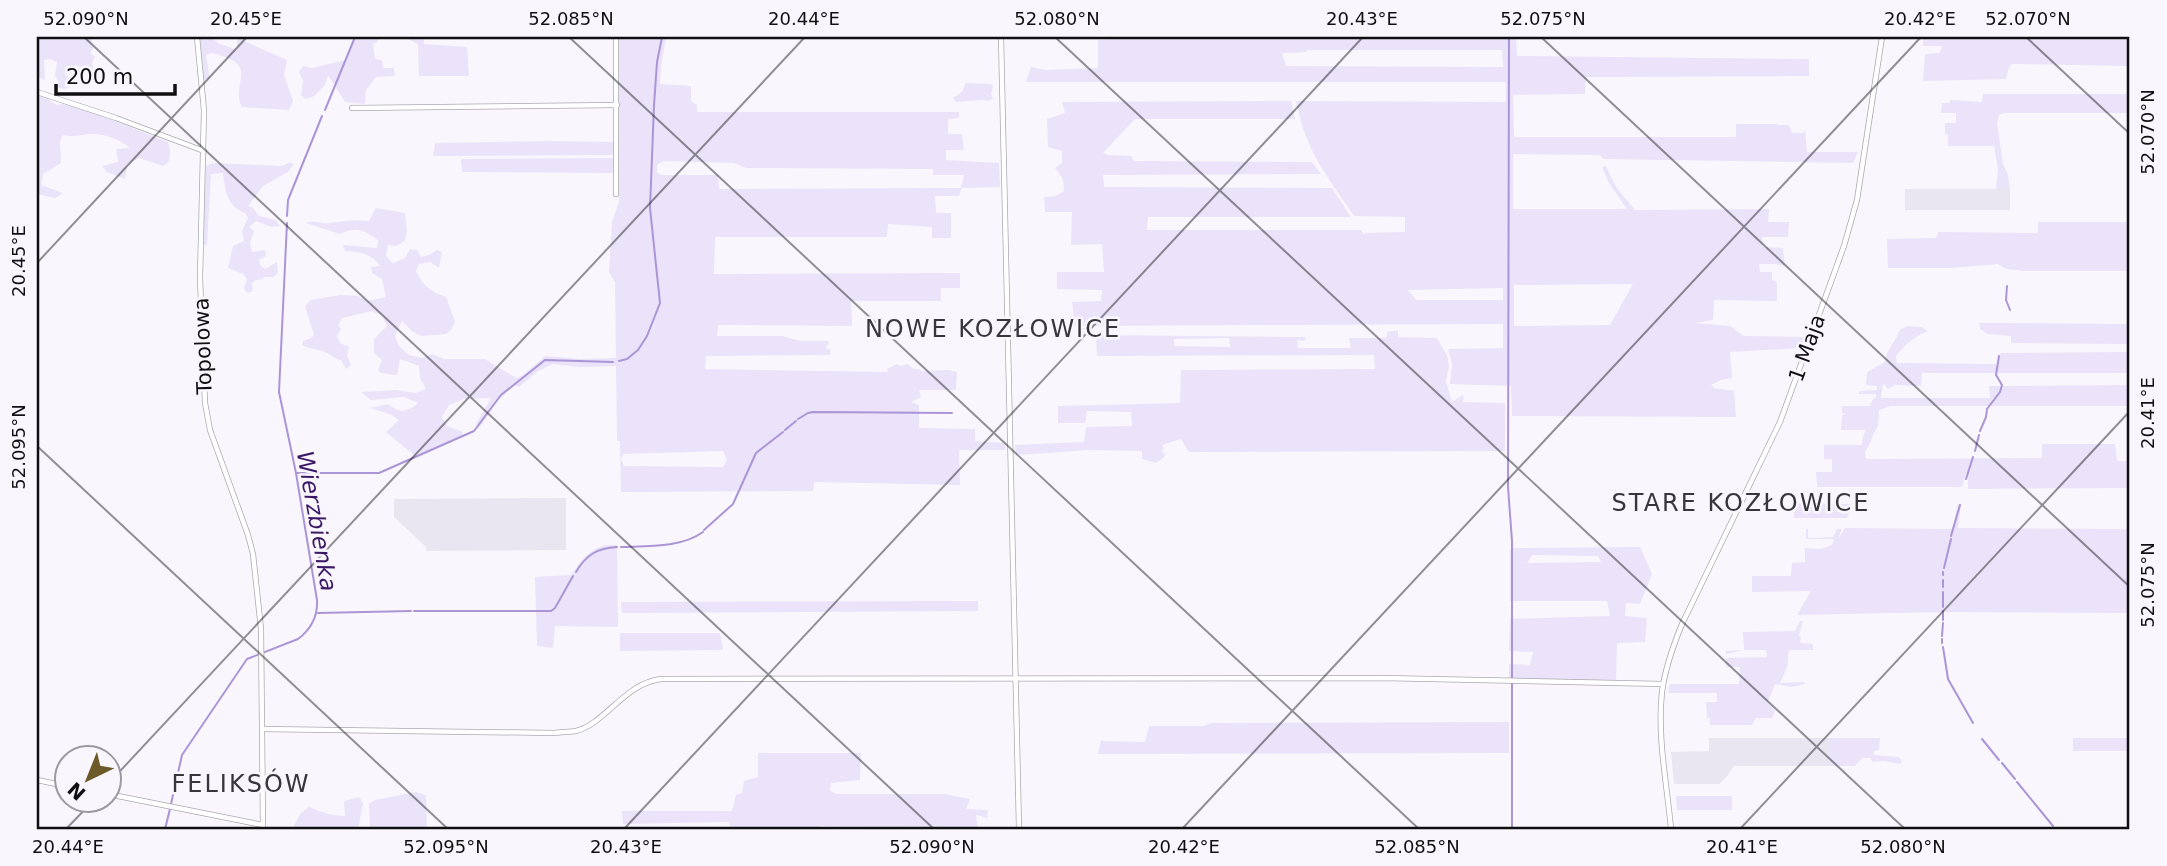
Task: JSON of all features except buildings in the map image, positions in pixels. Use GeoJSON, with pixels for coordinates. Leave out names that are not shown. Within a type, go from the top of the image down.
{"type":"FeatureCollection","features":[{"type":"Feature","properties":{"kind":"street","name":"Topolowa"},"geometry":{"type":"LineString","coordinates":[[197,37],[204,110],[200,278],[205,403],[214,442],[253,554],[262,656],[263,827]]}},
{"type":"Feature","properties":{"kind":"street"},"geometry":{"type":"LineString","coordinates":[[616,37],[616,194]]}},
{"type":"Feature","properties":{"kind":"street"},"geometry":{"type":"LineString","coordinates":[[1000,37],[1019,829]]}},
{"type":"Feature","properties":{"kind":"street","name":"1 Maja"},"geometry":{"type":"LineString","coordinates":[[1671,829],[1661,730],[1664,684],[1675,640],[1780,422],[1844,246],[1857,200],[1882,37]]}},
{"type":"Feature","properties":{"kind":"street"},"geometry":{"type":"LineString","coordinates":[[37,92],[204,150]]}},
{"type":"Feature","properties":{"kind":"street"},"geometry":{"type":"LineString","coordinates":[[352,108],[617,106]]}},
{"type":"Feature","properties":{"kind":"street"},"geometry":{"type":"LineString","coordinates":[[262,729],[554,733],[576,731],[640,685],[661,679],[1382,678],[1664,684]]}},
{"type":"Feature","properties":{"kind":"street"},"geometry":{"type":"LineString","coordinates":[[122,797],[263,827]]}},
{"type":"Feature","properties":{"kind":"shaded area"},"geometry":{"type":"Polygon","coordinates":[[[37,37],[91,37],[93,48],[90,53],[95,57],[92,62],[94,73],[76,65],[66,68],[65,74],[70,79],[70,87],[56,87],[59,82],[55,76],[57,62],[50,59],[44,60],[45,80],[37,77],[37,37]]]}},
{"type":"Feature","properties":{"kind":"shaded area"},"geometry":{"type":"Polygon","coordinates":[[[195,37],[211,37],[218,43],[237,50],[237,37],[244,37],[244,41],[287,60],[284,75],[293,101],[289,110],[242,107],[239,98],[240,69],[227,57],[211,53],[206,55],[210,79],[198,80],[195,37]]]}},
{"type":"Feature","properties":{"kind":"shaded area"},"geometry":{"type":"Polygon","coordinates":[[[356,37],[377,37],[378,42],[373,43],[375,59],[382,60],[383,68],[394,68],[395,76],[376,77],[366,90],[365,104],[345,102],[328,75],[325,85],[314,96],[306,99],[301,95],[303,81],[299,72],[303,66],[311,68],[346,60],[356,37]]]}},
{"type":"Feature","properties":{"kind":"shaded area"},"geometry":{"type":"Polygon","coordinates":[[[404,37],[424,37],[424,44],[467,47],[469,76],[419,76],[418,44],[404,37]]]}},
{"type":"Feature","properties":{"kind":"shaded area"},"geometry":{"type":"Polygon","coordinates":[[[618,37],[666,37],[660,84],[691,86],[691,101],[697,105],[697,112],[959,112],[959,118],[948,119],[948,134],[962,134],[964,150],[946,150],[946,160],[999,163],[1000,187],[962,188],[959,196],[935,196],[936,213],[951,213],[951,238],[932,238],[932,227],[888,224],[887,237],[715,237],[714,274],[960,273],[960,288],[941,288],[941,301],[851,301],[852,326],[718,325],[717,336],[782,336],[801,341],[828,341],[829,344],[825,347],[830,350],[830,355],[706,356],[705,369],[888,372],[887,369],[897,364],[907,364],[921,371],[957,372],[956,390],[919,390],[921,397],[911,402],[919,405],[919,428],[975,429],[975,441],[1005,443],[1005,450],[959,450],[960,485],[814,482],[813,491],[621,492],[616,366],[579,367],[553,364],[538,371],[519,387],[515,385],[496,402],[480,427],[476,428],[491,398],[464,399],[449,405],[442,417],[447,426],[463,432],[461,437],[415,456],[386,432],[399,420],[370,408],[388,404],[403,411],[418,403],[404,397],[371,400],[361,392],[396,390],[416,393],[426,389],[420,378],[419,366],[400,359],[397,375],[381,373],[378,370],[382,360],[374,353],[374,339],[387,326],[382,316],[372,311],[342,318],[337,336],[340,343],[349,347],[347,356],[351,365],[346,369],[341,360],[302,345],[303,341],[314,335],[305,306],[311,300],[340,295],[358,296],[367,301],[386,297],[382,279],[372,273],[371,267],[380,266],[377,262],[365,254],[345,251],[343,245],[377,248],[378,240],[360,230],[340,234],[306,223],[369,221],[376,208],[405,213],[405,240],[397,246],[388,245],[386,256],[393,263],[405,258],[410,249],[417,250],[421,257],[437,250],[442,252],[439,268],[430,262],[419,264],[416,271],[428,288],[446,297],[455,322],[446,334],[421,336],[402,321],[395,335],[398,345],[409,355],[422,358],[432,354],[445,359],[485,359],[516,378],[545,356],[616,358],[615,282],[609,272],[612,222],[619,202],[618,37]],[[663,161],[657,165],[657,172],[661,175],[718,175],[719,189],[961,188],[964,175],[933,175],[933,169],[746,168],[734,163],[663,161]],[[723,451],[623,454],[621,459],[624,466],[723,467],[727,460],[723,451]]]}},
{"type":"Feature","properties":{"kind":"shaded area"},"geometry":{"type":"Polygon","coordinates":[[[1153,37],[1516,37],[1517,56],[1809,59],[1809,76],[1586,77],[1585,94],[1513,95],[1514,137],[1736,137],[1736,124],[1777,124],[1789,125],[1792,133],[1803,133],[1805,130],[1807,152],[1858,152],[1853,163],[1603,159],[1600,155],[1513,154],[1513,209],[1627,209],[1609,183],[1602,167],[1606,166],[1616,187],[1635,210],[1769,209],[1768,222],[1789,222],[1788,237],[1762,237],[1763,247],[1783,248],[1785,266],[1759,264],[1760,272],[1772,272],[1772,280],[1777,282],[1777,301],[1714,300],[1713,320],[1696,323],[1730,326],[1744,336],[1805,337],[1800,348],[1730,352],[1732,378],[1711,385],[1714,388],[1734,391],[1736,417],[1512,416],[1511,386],[1450,384],[1452,364],[1448,349],[1503,348],[1503,324],[1075,326],[1072,302],[1101,301],[1102,290],[1057,289],[1057,272],[1104,272],[1102,244],[1071,245],[1072,212],[1045,212],[1044,197],[1056,196],[1064,191],[1063,179],[1055,168],[1062,163],[1062,151],[1048,147],[1047,119],[1065,113],[1062,102],[1291,101],[1295,119],[1135,119],[1103,153],[1132,156],[1133,161],[1312,162],[1321,174],[1103,175],[1104,187],[1332,188],[1351,217],[1148,217],[1147,230],[1361,230],[1364,235],[1405,232],[1405,217],[1354,216],[1311,149],[1296,101],[1506,102],[1506,82],[1026,82],[1031,67],[1045,70],[1098,68],[1098,40],[1153,37]],[[1308,50],[1282,53],[1286,66],[1503,67],[1502,50],[1308,50]],[[1633,284],[1514,285],[1514,326],[1610,325],[1633,284]],[[1503,288],[1408,290],[1416,300],[1503,300],[1503,288]]]}},
{"type":"Feature","properties":{"kind":"shaded area"},"geometry":{"type":"Polygon","coordinates":[[[1923,37],[2130,37],[2130,66],[2012,64],[2006,79],[1923,81],[1925,54],[1940,53],[1942,46],[1923,46],[1923,37]]]}},
{"type":"Feature","properties":{"kind":"shaded area"},"geometry":{"type":"Polygon","coordinates":[[[966,83],[991,84],[993,99],[956,102],[953,98],[962,92],[966,83]]]}},
{"type":"Feature","properties":{"kind":"shaded area"},"geometry":{"type":"Polygon","coordinates":[[[37,92],[46,95],[57,105],[84,109],[168,142],[169,162],[163,166],[139,158],[127,165],[125,179],[107,172],[102,166],[118,162],[116,149],[130,148],[126,145],[98,134],[63,135],[60,142],[61,163],[43,174],[41,185],[63,193],[55,198],[37,194],[37,92]]]}},
{"type":"Feature","properties":{"kind":"shaded area"},"geometry":{"type":"Polygon","coordinates":[[[1983,94],[2130,94],[2130,113],[1999,115],[1997,123],[2003,164],[2010,189],[1996,189],[1998,169],[1994,146],[1948,146],[1945,123],[1956,123],[1956,113],[1941,113],[1942,103],[1950,103],[1950,100],[1982,102],[1983,94]]]}},
{"type":"Feature","properties":{"kind":"shaded area"},"geometry":{"type":"Polygon","coordinates":[[[615,142],[614,155],[433,156],[435,143],[615,142]]]}},
{"type":"Feature","properties":{"kind":"shaded area"},"geometry":{"type":"Polygon","coordinates":[[[615,158],[615,173],[462,172],[461,160],[463,159],[615,158]]]}},
{"type":"Feature","properties":{"kind":"shaded area"},"geometry":{"type":"Polygon","coordinates":[[[290,162],[294,164],[288,172],[263,186],[248,206],[259,216],[276,220],[280,226],[271,227],[256,221],[249,227],[254,231],[250,243],[252,252],[265,250],[266,256],[259,260],[260,265],[265,269],[277,262],[278,273],[273,277],[256,280],[252,283],[253,291],[247,293],[244,288],[247,279],[243,274],[228,268],[233,246],[244,241],[242,231],[248,218],[231,202],[226,192],[223,173],[211,174],[207,246],[202,243],[206,166],[213,163],[282,166],[290,162]]]}},
{"type":"Feature","properties":{"kind":"shaded area"},"geometry":{"type":"Polygon","coordinates":[[[1905,189],[2010,189],[2010,210],[1905,210],[1905,189]]]}},
{"type":"Feature","properties":{"kind":"shaded area"},"geometry":{"type":"Polygon","coordinates":[[[2038,222],[2130,222],[2130,271],[2024,271],[2006,269],[1998,264],[1952,268],[1888,268],[1887,239],[1936,238],[1938,232],[2038,233],[2038,222]]]}},
{"type":"Feature","properties":{"kind":"shaded area"},"geometry":{"type":"Polygon","coordinates":[[[1979,323],[2130,324],[2130,344],[2011,343],[2011,336],[1988,334],[1980,329],[1979,323]]]}},
{"type":"Feature","properties":{"kind":"shaded area"},"geometry":{"type":"Polygon","coordinates":[[[1907,326],[1921,327],[1928,331],[1903,348],[1896,356],[1897,363],[1997,364],[2001,353],[2130,352],[2130,373],[1922,373],[1921,386],[1895,385],[1888,389],[1883,383],[1881,398],[1990,398],[1989,386],[2130,385],[2130,406],[1890,406],[1879,410],[1878,426],[1865,451],[1866,459],[2042,458],[2042,444],[2115,444],[2117,461],[2130,461],[2130,488],[1968,489],[1966,473],[1962,487],[1817,487],[1816,472],[1832,472],[1832,459],[1824,459],[1824,445],[1862,445],[1866,430],[1841,430],[1842,415],[1845,415],[1842,414],[1842,406],[1870,406],[1876,394],[1859,394],[1859,391],[1877,390],[1877,386],[1866,385],[1867,372],[1885,362],[1900,330],[1907,326]]]}},
{"type":"Feature","properties":{"kind":"shaded area"},"geometry":{"type":"Polygon","coordinates":[[[1388,331],[1398,331],[1398,337],[1437,338],[1447,355],[1449,366],[1446,382],[1452,402],[1463,395],[1462,402],[1505,403],[1505,451],[1189,452],[1181,439],[1162,445],[1164,449],[1161,452],[1166,453],[1156,463],[1142,459],[1142,451],[1089,450],[1016,455],[1015,445],[1084,442],[1086,427],[1132,426],[1131,412],[1087,411],[1085,423],[1058,423],[1058,406],[1180,403],[1181,370],[1375,369],[1374,355],[1097,356],[1096,335],[1305,337],[1305,341],[1297,340],[1298,348],[1351,348],[1349,338],[1386,338],[1388,331]],[[1229,338],[1174,339],[1174,346],[1230,347],[1229,338]]]}},
{"type":"Feature","properties":{"kind":"shaded area"},"geometry":{"type":"Polygon","coordinates":[[[566,498],[566,550],[426,551],[426,547],[394,517],[394,499],[566,498]]]}},
{"type":"Feature","properties":{"kind":"shaded area"},"geometry":{"type":"Polygon","coordinates":[[[1794,503],[1852,504],[1847,518],[1794,518],[1794,503]]]}},
{"type":"Feature","properties":{"kind":"shaded area"},"geometry":{"type":"Polygon","coordinates":[[[1958,504],[1961,504],[1958,528],[2130,529],[2130,613],[1797,615],[1811,591],[1752,592],[1752,576],[1791,576],[1792,563],[1805,562],[1805,548],[1821,549],[1832,545],[1834,539],[1806,539],[1806,529],[1808,538],[1833,537],[1837,529],[1842,529],[1838,539],[1845,528],[1952,529],[1958,504]]]}},
{"type":"Feature","properties":{"kind":"shaded area"},"geometry":{"type":"Polygon","coordinates":[[[606,545],[617,545],[618,627],[555,626],[553,648],[537,646],[535,577],[571,575],[590,553],[606,545]]]}},
{"type":"Feature","properties":{"kind":"shaded area"},"geometry":{"type":"Polygon","coordinates":[[[1640,547],[1652,574],[1640,604],[1626,603],[1625,616],[1647,618],[1645,642],[1617,643],[1616,681],[1509,678],[1509,664],[1530,665],[1533,652],[1509,651],[1510,619],[1610,616],[1607,601],[1510,601],[1510,550],[1640,547]],[[1532,555],[1527,563],[1601,562],[1598,556],[1532,555]]]}},
{"type":"Feature","properties":{"kind":"shaded area"},"geometry":{"type":"Polygon","coordinates":[[[978,601],[978,611],[622,613],[621,602],[978,601]]]}},
{"type":"Feature","properties":{"kind":"shaded area"},"geometry":{"type":"Polygon","coordinates":[[[1800,621],[1803,621],[1800,643],[1813,644],[1813,650],[1789,650],[1787,667],[1780,683],[1805,684],[1791,687],[1775,684],[1768,702],[1775,711],[1772,718],[1756,718],[1752,725],[1710,725],[1706,702],[1717,702],[1717,693],[1668,693],[1670,684],[1739,684],[1740,667],[1726,667],[1726,658],[1767,657],[1766,650],[1744,650],[1743,632],[1795,631],[1800,621]]]}},
{"type":"Feature","properties":{"kind":"shaded area"},"geometry":{"type":"Polygon","coordinates":[[[620,633],[720,633],[723,650],[620,651],[620,633]]]}},
{"type":"Feature","properties":{"kind":"shaded area"},"geometry":{"type":"Polygon","coordinates":[[[1509,722],[1509,753],[1098,754],[1101,741],[1145,742],[1149,726],[1203,726],[1211,723],[1509,722]]]}},
{"type":"Feature","properties":{"kind":"shaded area"},"geometry":{"type":"Polygon","coordinates":[[[1709,738],[1830,738],[1830,766],[1734,766],[1719,784],[1674,784],[1671,752],[1709,751],[1709,738]]]}},
{"type":"Feature","properties":{"kind":"shaded area"},"geometry":{"type":"Polygon","coordinates":[[[1830,738],[1880,738],[1879,750],[1874,751],[1874,755],[1899,757],[1902,762],[1873,762],[1870,758],[1862,758],[1855,766],[1830,766],[1830,738]]]}},
{"type":"Feature","properties":{"kind":"shaded area"},"geometry":{"type":"Polygon","coordinates":[[[2073,738],[2130,738],[2130,751],[2073,751],[2073,738]]]}},
{"type":"Feature","properties":{"kind":"shaded area"},"geometry":{"type":"Polygon","coordinates":[[[758,753],[861,753],[860,780],[831,783],[830,791],[837,794],[944,794],[970,799],[966,809],[988,810],[987,818],[976,815],[978,829],[819,826],[818,829],[731,829],[729,822],[623,824],[622,811],[732,811],[736,795],[742,793],[744,781],[758,777],[758,753]]]}},
{"type":"Feature","properties":{"kind":"shaded area"},"geometry":{"type":"Polygon","coordinates":[[[416,792],[426,795],[427,829],[370,829],[369,804],[375,800],[416,792]]]}},
{"type":"Feature","properties":{"kind":"shaded area"},"geometry":{"type":"Polygon","coordinates":[[[1676,796],[1732,796],[1732,810],[1677,810],[1676,796]]]}},
{"type":"Feature","properties":{"kind":"shaded area"},"geometry":{"type":"Polygon","coordinates":[[[359,797],[363,803],[358,829],[292,829],[301,813],[309,807],[345,816],[344,801],[359,797]]]}},
{"type":"Feature","properties":{"kind":"waterway","name":"Wierzbienka"},"geometry":{"type":"LineString","coordinates":[[325,110],[355,37]]}},
{"type":"Feature","properties":{"kind":"waterway"},"geometry":{"type":"LineString","coordinates":[[619,361],[627,359],[638,350],[647,336],[660,303],[650,208],[657,62],[662,37]]}},
{"type":"Feature","properties":{"kind":"waterway"},"geometry":{"type":"LineString","coordinates":[[1509,37],[1508,487],[1512,541],[1512,829]]}},
{"type":"Feature","properties":{"kind":"waterway","name":"Wierzbienka"},"geometry":{"type":"LineString","coordinates":[[287,216],[288,200],[322,116]]}},
{"type":"Feature","properties":{"kind":"waterway","name":"Wierzbienka"},"geometry":{"type":"LineString","coordinates":[[171,804],[182,755],[247,659],[298,639],[310,627],[316,612],[317,600],[296,473],[279,392],[287,223]]}},
{"type":"Feature","properties":{"kind":"waterway"},"geometry":{"type":"LineString","coordinates":[[2007,286],[2006,300],[2010,310]]}},
{"type":"Feature","properties":{"kind":"waterway"},"geometry":{"type":"LineString","coordinates":[[1980,431],[1987,409],[2002,385],[1996,375],[1999,356]]}},
{"type":"Feature","properties":{"kind":"waterway"},"geometry":{"type":"LineString","coordinates":[[296,473],[379,473],[474,431],[501,395],[545,360],[613,362]]}},
{"type":"Feature","properties":{"kind":"waterway"},"geometry":{"type":"LineString","coordinates":[[798,419],[813,412],[952,413]]}},
{"type":"Feature","properties":{"kind":"waterway"},"geometry":{"type":"LineString","coordinates":[[785,430],[796,421]]}},
{"type":"Feature","properties":{"kind":"waterway"},"geometry":{"type":"LineString","coordinates":[[704,530],[733,504],[756,453],[783,432]]}},
{"type":"Feature","properties":{"kind":"waterway"},"geometry":{"type":"LineString","coordinates":[[1975,451],[1979,435]]}},
{"type":"Feature","properties":{"kind":"waterway"},"geometry":{"type":"LineString","coordinates":[[1966,479],[1973,457]]}},
{"type":"Feature","properties":{"kind":"waterway"},"geometry":{"type":"LineString","coordinates":[[1951,536],[1960,505]]}},
{"type":"Feature","properties":{"kind":"waterway"},"geometry":{"type":"LineString","coordinates":[[621,547],[674,544],[703,532]]}},
{"type":"Feature","properties":{"kind":"waterway"},"geometry":{"type":"LineString","coordinates":[[1944,568],[1951,539]]}},
{"type":"Feature","properties":{"kind":"waterway"},"geometry":{"type":"LineString","coordinates":[[576,572],[593,554],[617,547]]}},
{"type":"Feature","properties":{"kind":"waterway"},"geometry":{"type":"LineString","coordinates":[[414,611],[551,611],[573,576]]}},
{"type":"Feature","properties":{"kind":"waterway"},"geometry":{"type":"LineString","coordinates":[[1943,580],[1943,587]]}},
{"type":"Feature","properties":{"kind":"waterway"},"geometry":{"type":"LineString","coordinates":[[1943,592],[1943,607]]}},
{"type":"Feature","properties":{"kind":"waterway"},"geometry":{"type":"LineString","coordinates":[[318,613],[411,611]]}},
{"type":"Feature","properties":{"kind":"waterway"},"geometry":{"type":"LineString","coordinates":[[1943,611],[1943,620]]}},
{"type":"Feature","properties":{"kind":"waterway"},"geometry":{"type":"LineString","coordinates":[[1942,636],[1943,623]]}},
{"type":"Feature","properties":{"kind":"waterway"},"geometry":{"type":"LineString","coordinates":[[1943,647],[1948,679],[1973,723]]}},
{"type":"Feature","properties":{"kind":"waterway"},"geometry":{"type":"LineString","coordinates":[[1982,739],[1999,760]]}},
{"type":"Feature","properties":{"kind":"waterway"},"geometry":{"type":"LineString","coordinates":[[2002,763],[2015,779]]}},
{"type":"Feature","properties":{"kind":"waterway"},"geometry":{"type":"LineString","coordinates":[[2017,782],[2053,826]]}},
{"type":"Feature","properties":{"kind":"waterway","name":"Wierzbienka"},"geometry":{"type":"LineString","coordinates":[[165,829],[170,809]]}},
{"type":"Feature","properties":{"kind":"district","name":"NOWE KOZŁOWICE"},"geometry":{"type":"Point","coordinates":[993,329]}},
{"type":"Feature","properties":{"kind":"district","name":"STARE KOZŁOWICE"},"geometry":{"type":"Point","coordinates":[1741,503]}},
{"type":"Feature","properties":{"kind":"district","name":"FELIKSÓW"},"geometry":{"type":"Point","coordinates":[241,784]}}]}
